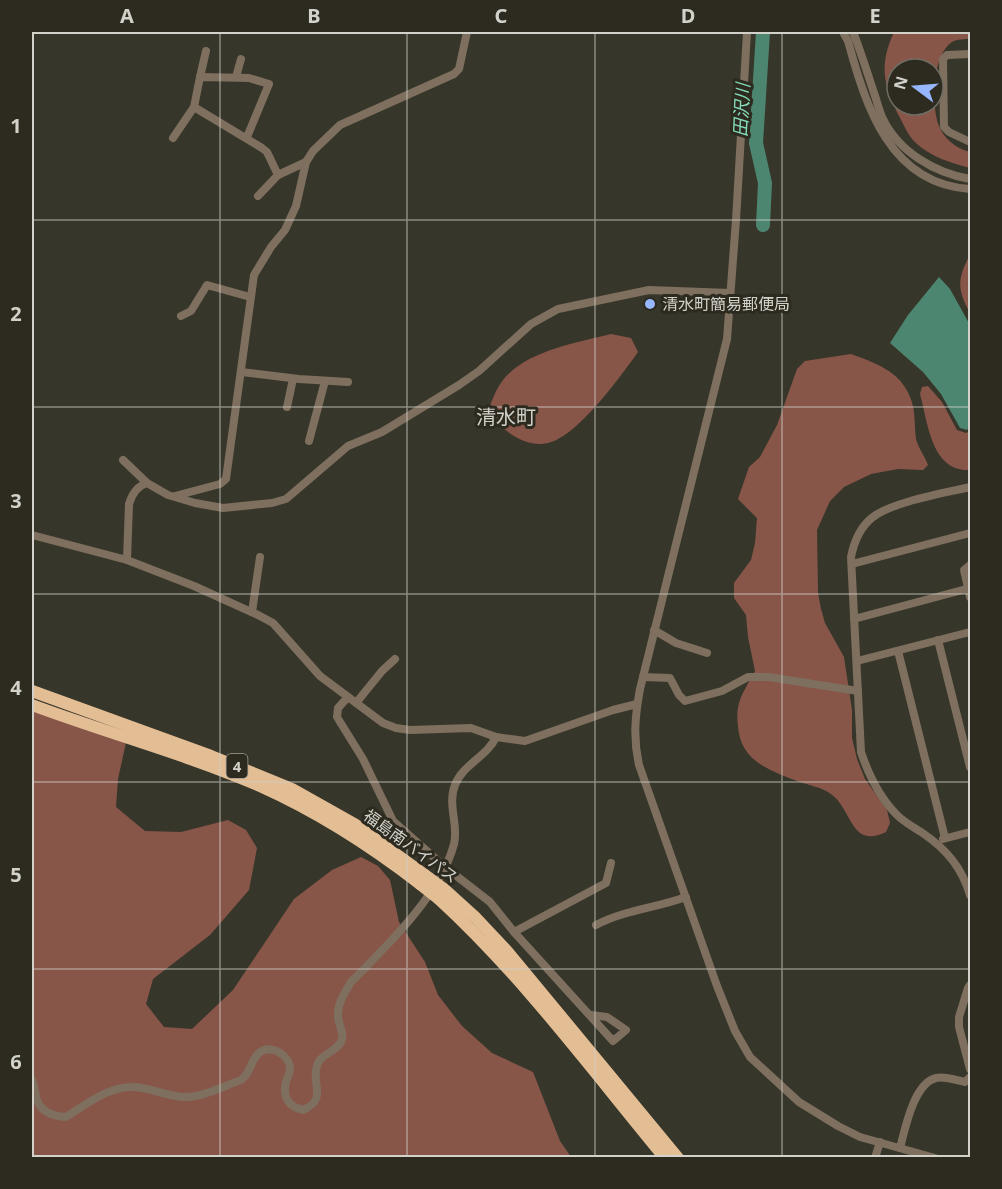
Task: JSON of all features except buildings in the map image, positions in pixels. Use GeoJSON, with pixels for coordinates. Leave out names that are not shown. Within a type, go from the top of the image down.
{"type":"FeatureCollection","features":[{"type":"Feature","properties":{"kind":"highway","name":"福島南バイパス"},"geometry":{"type":"LineString","coordinates":[[32,691],[211,756],[292,789],[356,825],[441,894],[476,918],[507,951],[678,1158]]}},
{"type":"Feature","properties":{"kind":"highway","name":"福島南バイパス"},"geometry":{"type":"LineString","coordinates":[[32,705],[259,786],[326,819],[391,862],[423,879]]}},
{"type":"Feature","properties":{"kind":"highway","name":"福島南バイパス"},"geometry":{"type":"LineString","coordinates":[[441,894],[503,963],[665,1158]]}},
{"type":"Feature","properties":{"kind":"street"},"geometry":{"type":"LineString","coordinates":[[173,497],[220,484],[226,478],[254,275],[285,230],[296,206],[306,162],[313,151],[340,125],[454,74],[459,69],[467,32]]}},
{"type":"Feature","properties":{"kind":"street"},"geometry":{"type":"LineString","coordinates":[[747,32],[727,339],[637,704],[634,733],[639,765],[735,1031],[750,1057],[780,1086],[815,1113],[860,1137],[935,1158]]}},
{"type":"Feature","properties":{"kind":"street"},"geometry":{"type":"LineString","coordinates":[[843,32],[873,119],[884,137],[903,159],[920,173],[940,183],[970,189]]}},
{"type":"Feature","properties":{"kind":"street"},"geometry":{"type":"LineString","coordinates":[[854,32],[883,119],[893,134],[923,163],[948,174],[970,179]]}},
{"type":"Feature","properties":{"kind":"street"},"geometry":{"type":"LineString","coordinates":[[173,138],[194,107],[206,51]]}},
{"type":"Feature","properties":{"kind":"street"},"geometry":{"type":"LineString","coordinates":[[970,54],[947,55],[944,58],[944,127],[970,142]]}},
{"type":"Feature","properties":{"kind":"street"},"geometry":{"type":"LineString","coordinates":[[236,77],[241,59]]}},
{"type":"Feature","properties":{"kind":"street"},"geometry":{"type":"LineString","coordinates":[[200,77],[249,78],[269,84],[247,137]]}},
{"type":"Feature","properties":{"kind":"street"},"geometry":{"type":"LineString","coordinates":[[194,107],[247,137],[267,152],[278,175]]}},
{"type":"Feature","properties":{"kind":"street"},"geometry":{"type":"LineString","coordinates":[[258,196],[278,175],[306,162]]}},
{"type":"Feature","properties":{"kind":"street"},"geometry":{"type":"LineString","coordinates":[[181,316],[191,311],[207,285],[250,297]]}},
{"type":"Feature","properties":{"kind":"street"},"geometry":{"type":"LineString","coordinates":[[123,460],[147,483],[173,497],[223,508],[272,503],[286,499],[348,446],[382,432],[435,401],[479,371],[531,324],[558,309],[649,290],[730,293]]}},
{"type":"Feature","properties":{"kind":"street"},"geometry":{"type":"LineString","coordinates":[[241,372],[293,379],[348,382]]}},
{"type":"Feature","properties":{"kind":"street"},"geometry":{"type":"LineString","coordinates":[[287,407],[293,379]]}},
{"type":"Feature","properties":{"kind":"street"},"geometry":{"type":"LineString","coordinates":[[309,441],[325,381]]}},
{"type":"Feature","properties":{"kind":"street"},"geometry":{"type":"LineString","coordinates":[[127,560],[129,504],[136,490],[147,483]]}},
{"type":"Feature","properties":{"kind":"street"},"geometry":{"type":"LineString","coordinates":[[970,487],[891,507],[872,517],[858,535],[852,550],[861,752],[871,779],[883,799],[899,818],[932,841],[955,862],[966,880],[970,895]]}},
{"type":"Feature","properties":{"kind":"street"},"geometry":{"type":"LineString","coordinates":[[852,564],[970,533]]}},
{"type":"Feature","properties":{"kind":"street"},"geometry":{"type":"LineString","coordinates":[[32,535],[127,560],[252,612],[279,629],[308,664],[348,697],[383,723],[396,728],[410,730],[471,728],[496,737],[517,741],[530,740],[613,710],[637,704]]}},
{"type":"Feature","properties":{"kind":"street"},"geometry":{"type":"LineString","coordinates":[[252,612],[260,557]]}},
{"type":"Feature","properties":{"kind":"street"},"geometry":{"type":"LineString","coordinates":[[854,619],[970,591],[964,570],[970,565]]}},
{"type":"Feature","properties":{"kind":"street"},"geometry":{"type":"LineString","coordinates":[[654,630],[676,643],[707,653]]}},
{"type":"Feature","properties":{"kind":"street"},"geometry":{"type":"LineString","coordinates":[[857,661],[970,632]]}},
{"type":"Feature","properties":{"kind":"street"},"geometry":{"type":"LineString","coordinates":[[938,640],[970,767]]}},
{"type":"Feature","properties":{"kind":"street"},"geometry":{"type":"LineString","coordinates":[[898,651],[945,838]]}},
{"type":"Feature","properties":{"kind":"street"},"geometry":{"type":"LineString","coordinates":[[356,703],[395,659]]}},
{"type":"Feature","properties":{"kind":"street"},"geometry":{"type":"LineString","coordinates":[[643,677],[670,678],[685,701],[722,691],[748,677],[768,677],[858,691]]}},
{"type":"Feature","properties":{"kind":"street"},"geometry":{"type":"LineString","coordinates":[[348,697],[338,708],[337,717],[363,759],[393,821],[445,867],[490,902],[514,932],[591,1014]]}},
{"type":"Feature","properties":{"kind":"street"},"geometry":{"type":"LineString","coordinates":[[32,1080],[38,1106],[51,1114],[66,1117],[95,1098],[116,1089],[138,1087],[183,1097],[195,1096],[241,1080],[247,1076],[258,1053],[264,1050],[274,1050],[289,1061],[290,1070],[285,1083],[284,1096],[295,1108],[303,1110],[309,1107],[314,1103],[316,1097],[317,1065],[340,1043],[342,1038],[338,1017],[339,1007],[351,982],[409,920],[434,887],[445,867],[455,839],[452,808],[455,786],[466,768],[496,737]]}},
{"type":"Feature","properties":{"kind":"street"},"geometry":{"type":"LineString","coordinates":[[932,841],[970,832]]}},
{"type":"Feature","properties":{"kind":"street"},"geometry":{"type":"LineString","coordinates":[[514,932],[606,883],[611,863]]}},
{"type":"Feature","properties":{"kind":"street"},"geometry":{"type":"LineString","coordinates":[[596,925],[623,913],[671,903],[686,897]]}},
{"type":"Feature","properties":{"kind":"street"},"geometry":{"type":"LineString","coordinates":[[970,985],[959,1017],[959,1027],[970,1069]]}},
{"type":"Feature","properties":{"kind":"street"},"geometry":{"type":"LineString","coordinates":[[900,1148],[912,1108],[922,1089],[936,1078],[965,1082],[970,1077]]}},
{"type":"Feature","properties":{"kind":"street"},"geometry":{"type":"LineString","coordinates":[[875,1158],[880,1142]]}},
{"type":"Feature","properties":{"kind":"shaded area"},"geometry":{"type":"Polygon","coordinates":[[[894,32],[970,32],[970,39],[952,42],[941,57],[886,57],[894,32]]]}},
{"type":"Feature","properties":{"kind":"shaded area"},"geometry":{"type":"Polygon","coordinates":[[[900,117],[936,117],[944,135],[952,143],[970,152],[970,168],[935,156],[916,143],[908,134],[900,117]]]}},
{"type":"Feature","properties":{"kind":"shaded area"},"geometry":{"type":"Polygon","coordinates":[[[970,255],[970,313],[960,284],[970,255]]]}},
{"type":"Feature","properties":{"kind":"shaded area"},"geometry":{"type":"Polygon","coordinates":[[[939,277],[950,289],[970,325],[970,425],[967,430],[960,428],[941,394],[923,372],[890,343],[908,315],[939,277]]]}},
{"type":"Feature","properties":{"kind":"shaded area"},"geometry":{"type":"Polygon","coordinates":[[[611,334],[631,338],[638,352],[598,404],[572,430],[548,443],[535,444],[517,438],[498,423],[489,408],[499,386],[508,374],[534,357],[549,351],[611,334]]]}},
{"type":"Feature","properties":{"kind":"shaded area"},"geometry":{"type":"Polygon","coordinates":[[[851,354],[886,369],[906,388],[913,407],[917,442],[928,465],[923,470],[898,469],[871,474],[844,487],[830,501],[817,530],[818,593],[825,623],[844,657],[852,710],[852,738],[857,759],[865,779],[887,810],[890,823],[886,832],[874,836],[859,832],[831,794],[776,773],[757,762],[744,747],[737,720],[740,699],[755,671],[746,615],[734,598],[734,583],[751,560],[757,518],[738,499],[749,467],[760,457],[777,425],[797,369],[805,361],[851,354]]]}},
{"type":"Feature","properties":{"kind":"shaded area"},"geometry":{"type":"Polygon","coordinates":[[[928,386],[942,402],[957,430],[966,433],[970,431],[970,470],[957,468],[947,463],[933,443],[920,394],[922,387],[928,386]]]}},
{"type":"Feature","properties":{"kind":"shaded area"},"geometry":{"type":"Polygon","coordinates":[[[32,700],[127,738],[118,779],[116,807],[145,831],[181,832],[228,820],[246,830],[257,848],[249,890],[210,935],[153,979],[146,1004],[164,1027],[192,1029],[233,990],[294,899],[332,870],[361,857],[378,866],[390,880],[399,922],[425,962],[438,995],[462,1026],[492,1053],[533,1072],[560,1141],[571,1157],[32,1157],[32,700]]]}},
{"type":"Feature","properties":{"kind":"waterway","name":"田沢川"},"geometry":{"type":"LineString","coordinates":[[763,32],[756,143],[765,183],[763,225]]}},
{"type":"Feature","properties":{"kind":"place","name":"清水町簡易郵便局"},"geometry":{"type":"Point","coordinates":[650,304]}},
{"type":"Feature","properties":{"kind":"district","name":"清水町"},"geometry":{"type":"Point","coordinates":[506,416]}}]}
